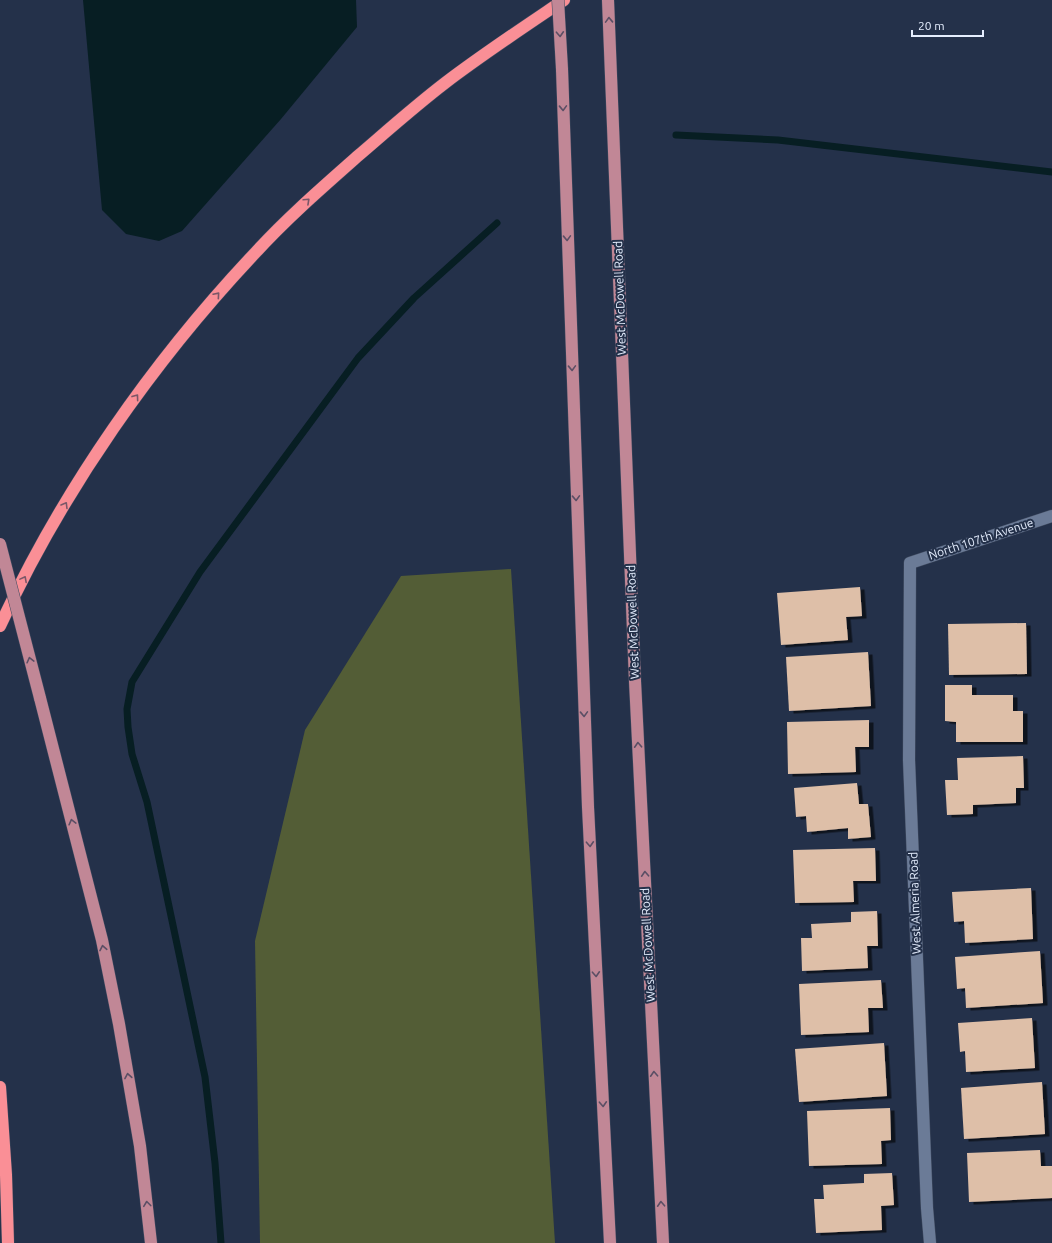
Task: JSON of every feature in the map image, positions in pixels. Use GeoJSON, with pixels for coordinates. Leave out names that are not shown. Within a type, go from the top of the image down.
{"type":"FeatureCollection","features":[{"type":"Feature","properties":{"kind":"highway"},"geometry":{"type":"LineString","coordinates":[[0,626],[45,539],[80,480],[116,425],[155,370],[206,308],[256,251],[308,199],[444,84],[514,32],[564,0]]}},
{"type":"Feature","properties":{"kind":"highway"},"geometry":{"type":"LineString","coordinates":[[0,1087],[6,1168],[8,1243]]}},
{"type":"Feature","properties":{"kind":"main road"},"geometry":{"type":"LineString","coordinates":[[558,0],[562,69],[588,807],[610,1243]]}},
{"type":"Feature","properties":{"kind":"main road","name":"West McDowell Road"},"geometry":{"type":"LineString","coordinates":[[608,0],[635,681],[663,1243]]}},
{"type":"Feature","properties":{"kind":"main road"},"geometry":{"type":"LineString","coordinates":[[0,544],[103,947],[119,1024],[140,1146],[151,1243]]}},
{"type":"Feature","properties":{"kind":"street","name":"North 107th Avenue"},"geometry":{"type":"LineString","coordinates":[[910,563],[1052,516]]}},
{"type":"Feature","properties":{"kind":"street","name":"West Almeria Road"},"geometry":{"type":"LineString","coordinates":[[910,563],[909,760],[930,1243]]}},
{"type":"Feature","properties":{"kind":"green space"},"geometry":{"type":"Polygon","coordinates":[[[511,569],[555,1243],[260,1243],[255,941],[305,730],[401,576],[511,569]]]}},
{"type":"Feature","properties":{"kind":"shaded area"},"geometry":{"type":"Polygon","coordinates":[[[83,0],[356,0],[357,27],[281,119],[182,231],[159,241],[126,234],[102,210],[83,0]]]}},
{"type":"Feature","properties":{"kind":"building"},"geometry":{"type":"Polygon","coordinates":[[[860,587],[862,616],[846,617],[848,640],[781,645],[777,593],[860,587]]]}},
{"type":"Feature","properties":{"kind":"building"},"geometry":{"type":"Polygon","coordinates":[[[1026,623],[1027,674],[949,675],[948,624],[1026,623]]]}},
{"type":"Feature","properties":{"kind":"building"},"geometry":{"type":"Polygon","coordinates":[[[868,652],[871,706],[789,711],[786,657],[868,652]]]}},
{"type":"Feature","properties":{"kind":"building"},"geometry":{"type":"Polygon","coordinates":[[[945,685],[972,685],[972,695],[1013,695],[1013,711],[1023,711],[1023,742],[956,742],[956,722],[945,721],[945,685]]]}},
{"type":"Feature","properties":{"kind":"building"},"geometry":{"type":"Polygon","coordinates":[[[869,720],[869,747],[855,747],[856,772],[788,774],[787,722],[869,720]]]}},
{"type":"Feature","properties":{"kind":"building"},"geometry":{"type":"Polygon","coordinates":[[[1023,756],[1024,788],[1016,788],[1016,803],[973,805],[973,814],[947,815],[945,780],[958,780],[957,758],[1023,756]]]}},
{"type":"Feature","properties":{"kind":"building"},"geometry":{"type":"Polygon","coordinates":[[[857,783],[859,804],[868,804],[871,837],[848,839],[848,828],[807,832],[806,816],[796,817],[794,788],[857,783]]]}},
{"type":"Feature","properties":{"kind":"building"},"geometry":{"type":"Polygon","coordinates":[[[875,848],[876,881],[853,881],[854,902],[795,903],[793,850],[875,848]]]}},
{"type":"Feature","properties":{"kind":"building"},"geometry":{"type":"Polygon","coordinates":[[[1031,888],[1033,939],[965,943],[964,921],[954,922],[952,892],[1031,888]]]}},
{"type":"Feature","properties":{"kind":"building"},"geometry":{"type":"Polygon","coordinates":[[[877,911],[878,946],[867,946],[868,968],[802,971],[801,938],[812,938],[811,924],[851,922],[851,912],[877,911]]]}},
{"type":"Feature","properties":{"kind":"building"},"geometry":{"type":"Polygon","coordinates":[[[1040,951],[1043,1003],[966,1008],[965,988],[957,989],[955,957],[1040,951]]]}},
{"type":"Feature","properties":{"kind":"building"},"geometry":{"type":"Polygon","coordinates":[[[881,980],[883,1008],[868,1008],[869,1032],[801,1035],[799,984],[881,980]]]}},
{"type":"Feature","properties":{"kind":"building"},"geometry":{"type":"Polygon","coordinates":[[[1032,1018],[1035,1068],[966,1072],[965,1051],[960,1052],[958,1023],[1032,1018]]]}},
{"type":"Feature","properties":{"kind":"building"},"geometry":{"type":"Polygon","coordinates":[[[884,1043],[887,1096],[799,1102],[795,1049],[884,1043]]]}},
{"type":"Feature","properties":{"kind":"building"},"geometry":{"type":"Polygon","coordinates":[[[1042,1082],[1045,1134],[964,1139],[961,1088],[1042,1082]]]}},
{"type":"Feature","properties":{"kind":"building"},"geometry":{"type":"Polygon","coordinates":[[[890,1108],[891,1140],[881,1141],[882,1164],[809,1166],[807,1111],[890,1108]]]}},
{"type":"Feature","properties":{"kind":"building"},"geometry":{"type":"Polygon","coordinates":[[[1040,1150],[1041,1166],[1052,1166],[1052,1198],[969,1202],[967,1153],[1040,1150]]]}},
{"type":"Feature","properties":{"kind":"building"},"geometry":{"type":"Polygon","coordinates":[[[892,1173],[894,1205],[881,1206],[882,1230],[816,1233],[814,1199],[824,1199],[823,1185],[864,1183],[864,1174],[892,1173]]]}},
{"type":"Feature","properties":{"kind":"waterway"},"geometry":{"type":"LineString","coordinates":[[676,135],[778,140],[1052,172]]}},
{"type":"Feature","properties":{"kind":"waterway"},"geometry":{"type":"LineString","coordinates":[[221,1243],[215,1163],[205,1077],[147,802],[132,754],[127,709],[132,682],[200,572],[358,358],[414,298],[497,223]]}}]}
